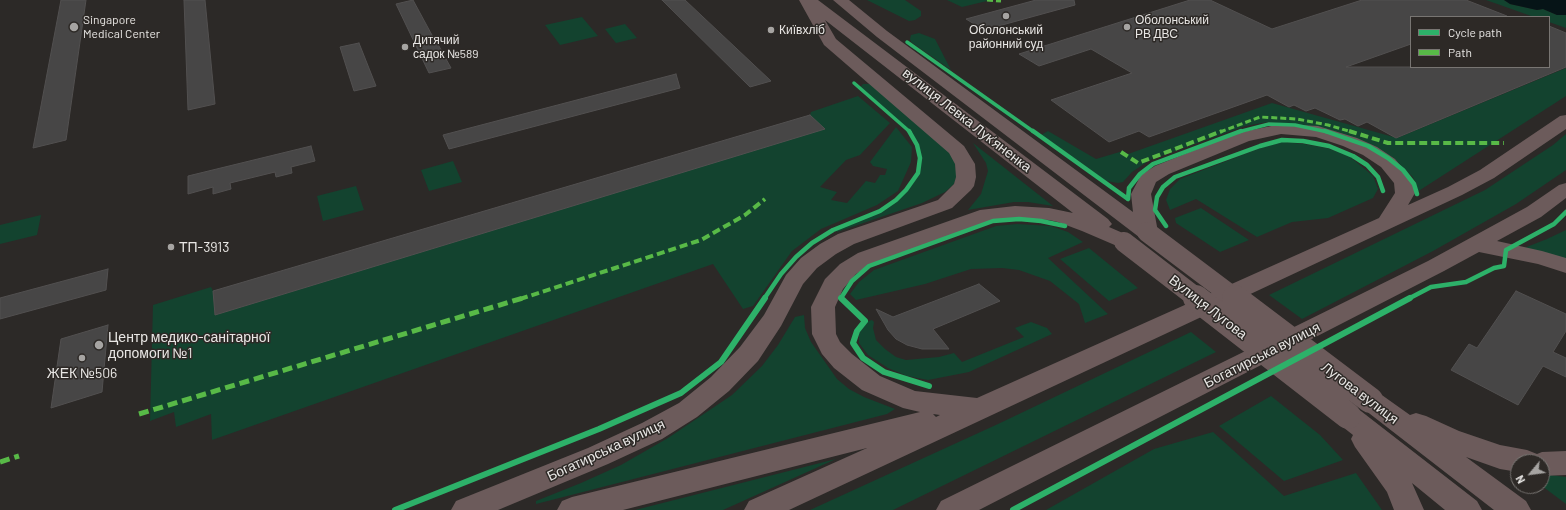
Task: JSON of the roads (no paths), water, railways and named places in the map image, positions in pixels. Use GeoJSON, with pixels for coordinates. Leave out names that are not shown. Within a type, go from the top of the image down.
{"type":"FeatureCollection","features":[{"type":"Feature","properties":{"kind":"main road","name":"Богатирська вулиця"},"geometry":{"type":"LineString","coordinates":[[466,510],[598,456],[652,431],[688,410],[720,384],[749,354],[773,320],[794,280],[808,263],[846,239],[945,204],[964,186],[966,176],[965,164],[957,150],[830,42],[808,0]]}},
{"type":"Feature","properties":{"kind":"main road","name":"вулиця Левка Лукʼяненка"},"geometry":{"type":"LineString","coordinates":[[808,0],[1124,242]]}},
{"type":"Feature","properties":{"kind":"main road","name":"вулиця Левка Лукʼяненка"},"geometry":{"type":"LineString","coordinates":[[840,0],[882,34],[1147,232]]}},
{"type":"Feature","properties":{"kind":"main road"},"geometry":{"type":"LineString","coordinates":[[759,510],[1455,191],[1487,174],[1566,120]]}},
{"type":"Feature","properties":{"kind":"main road"},"geometry":{"type":"LineString","coordinates":[[1147,232],[1141,194],[1148,179],[1162,170],[1244,137],[1281,129],[1318,132],[1350,142],[1370,151],[1388,163],[1404,182],[1405,193],[1386,223]]}},
{"type":"Feature","properties":{"kind":"main road","name":"Богатирська вулиця"},"geometry":{"type":"LineString","coordinates":[[951,510],[1429,270],[1534,212],[1566,189]]}},
{"type":"Feature","properties":{"kind":"main road"},"geometry":{"type":"LineString","coordinates":[[981,409],[912,401],[872,383],[842,361],[831,348],[824,334],[823,307],[833,286],[848,269],[866,258],[987,215],[1015,212],[1062,216],[1089,226],[1124,242]]}},
{"type":"Feature","properties":{"kind":"main road","name":"Лугова вулиця"},"geometry":{"type":"LineString","coordinates":[[1147,232],[1516,510]]}},
{"type":"Feature","properties":{"kind":"main road","name":"Вулиця Лугова"},"geometry":{"type":"LineString","coordinates":[[1124,242],[1348,416]]}},
{"type":"Feature","properties":{"kind":"main road"},"geometry":{"type":"LineString","coordinates":[[1475,244],[1542,258],[1566,266]]}},
{"type":"Feature","properties":{"kind":"main road"},"geometry":{"type":"LineString","coordinates":[[1370,400],[1428,430],[1500,457],[1510,459]]}},
{"type":"Feature","properties":{"kind":"main road"},"geometry":{"type":"LineString","coordinates":[[572,510],[981,409]]}},
{"type":"Feature","properties":{"kind":"main road"},"geometry":{"type":"LineString","coordinates":[[1348,416],[1399,486],[1410,510]]}},
{"type":"Feature","properties":{"kind":"main road","name":"Лугова вулиця"},"geometry":{"type":"LineString","coordinates":[[1348,416],[1467,510]]}},
{"type":"Feature","properties":{"kind":"main road"},"geometry":{"type":"LineString","coordinates":[[1550,464],[1566,463]]}},
{"type":"Feature","properties":{"kind":"main road"},"geometry":{"type":"LineString","coordinates":[[987,510],[989,506],[1027,472]]}},
{"type":"Feature","properties":{"kind":"place","name":"Оболонський районний суд"},"geometry":{"type":"Point","coordinates":[1006,16]}},
{"type":"Feature","properties":{"kind":"place","name":"Singapore Medical Center"},"geometry":{"type":"Point","coordinates":[74,27]}},
{"type":"Feature","properties":{"kind":"place","name":"Оболонський РВ ДВС"},"geometry":{"type":"Point","coordinates":[1127,27]}},
{"type":"Feature","properties":{"kind":"place","name":"Київхліб"},"geometry":{"type":"Point","coordinates":[771,30]}},
{"type":"Feature","properties":{"kind":"place","name":"Дитячий садок №589"},"geometry":{"type":"Point","coordinates":[405,47]}},
{"type":"Feature","properties":{"kind":"place","name":"ТП-3913"},"geometry":{"type":"Point","coordinates":[171,247]}},
{"type":"Feature","properties":{"kind":"place","name":"Центр медико-санітарної допомоги №1"},"geometry":{"type":"Point","coordinates":[99,345]}},
{"type":"Feature","properties":{"kind":"place","name":"ЖЕК №506"},"geometry":{"type":"Point","coordinates":[82,358]}}]}
